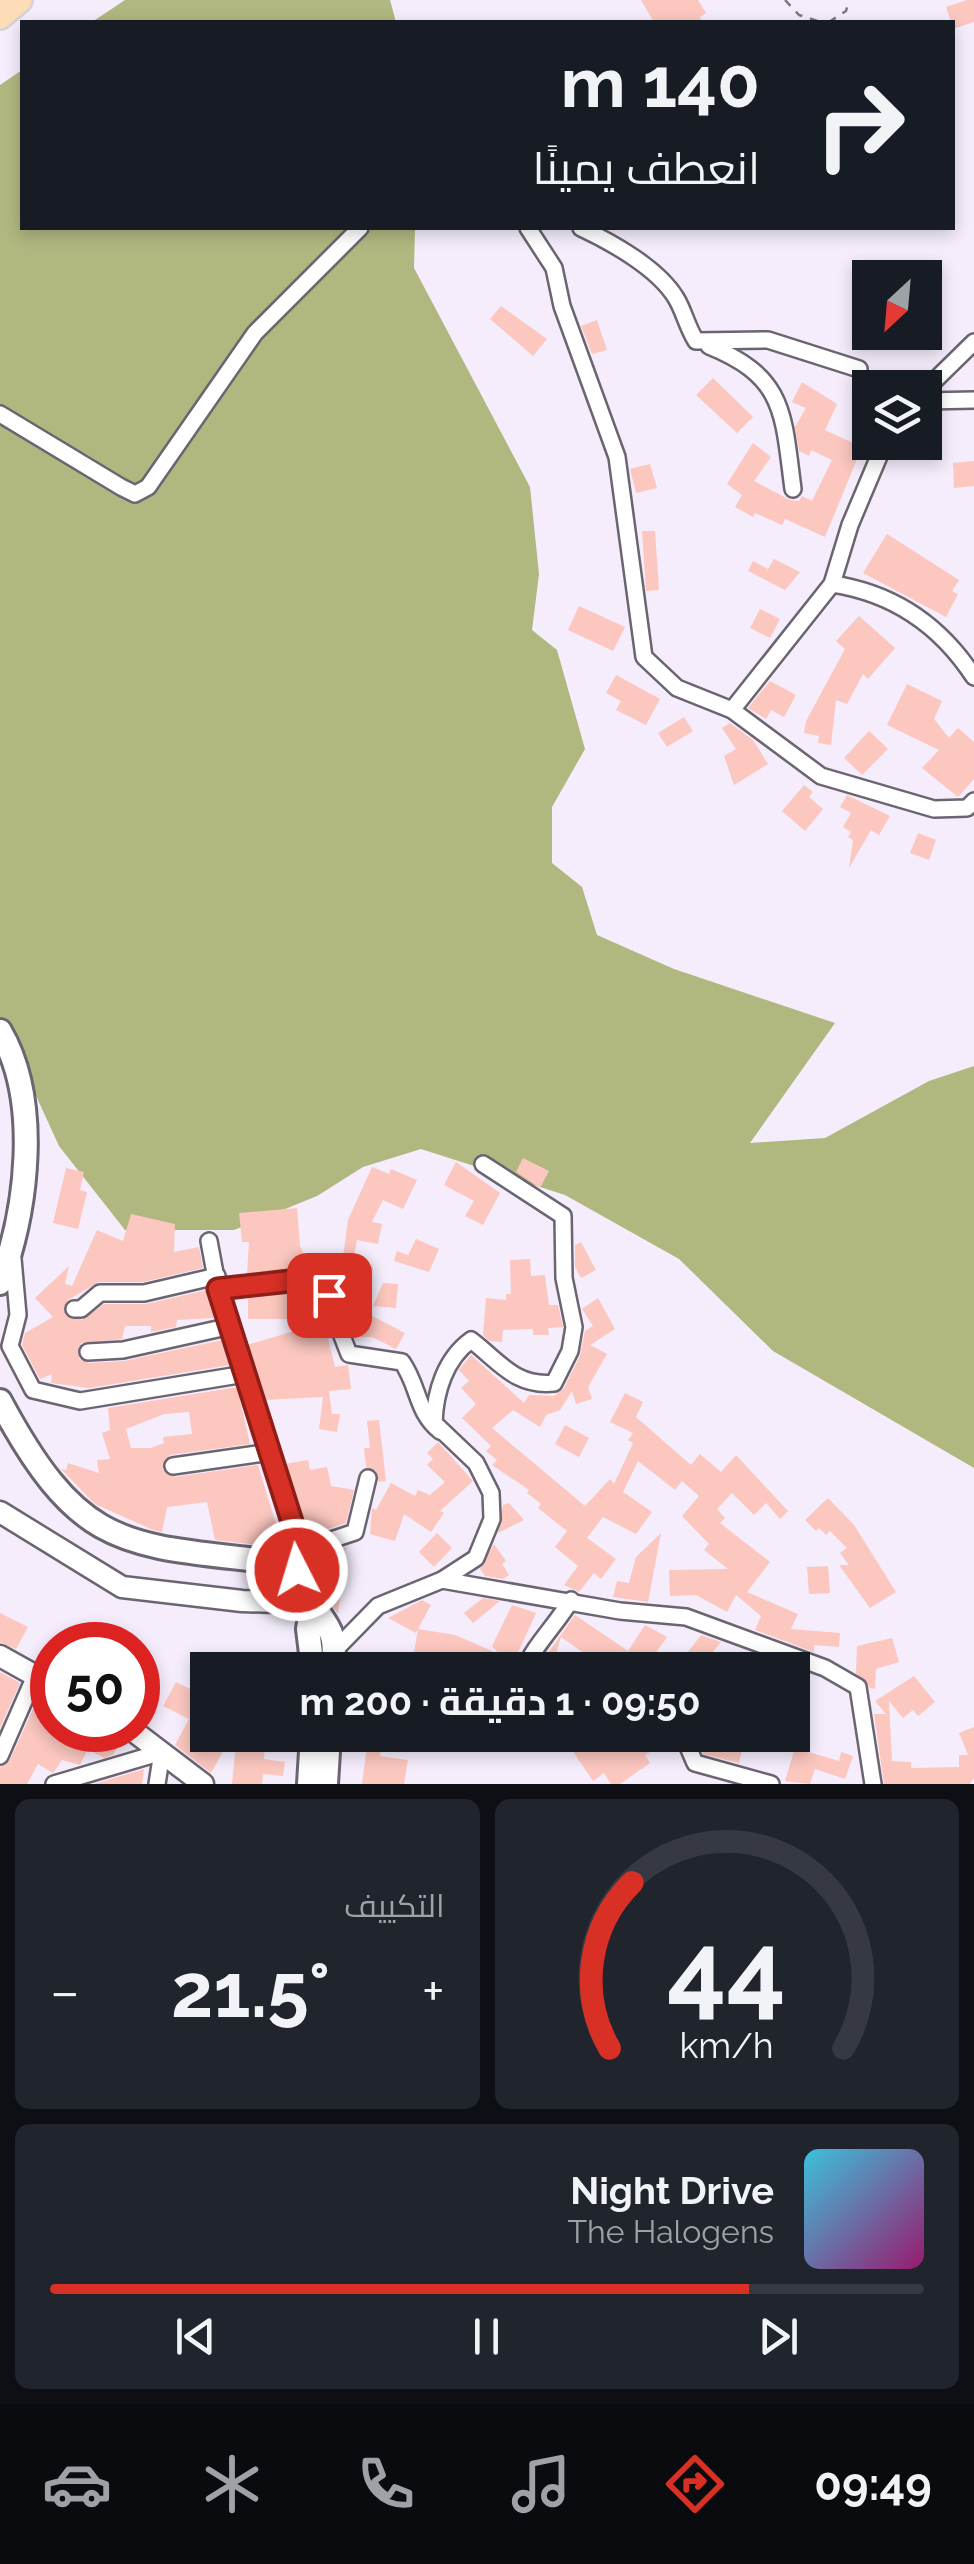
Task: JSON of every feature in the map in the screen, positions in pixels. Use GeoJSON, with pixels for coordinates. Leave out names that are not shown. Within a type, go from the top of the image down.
{"type":"FeatureCollection","features":[{"type":"Feature","properties":{"kind":"main road"},"geometry":{"type":"LineString","coordinates":[[0,16],[20,0]]}},
{"type":"Feature","properties":{"kind":"main road"},"geometry":{"type":"LineString","coordinates":[[0,1031],[12,1052],[24,1129],[18,1219],[0,1283]]}},
{"type":"Feature","properties":{"kind":"main road"},"geometry":{"type":"LineString","coordinates":[[0,1401],[38,1470],[74,1509],[96,1524],[154,1548],[294,1557],[312,1603],[330,1623],[333,1652]]}},
{"type":"Feature","properties":{"kind":"main road"},"geometry":{"type":"LineString","coordinates":[[311,1652],[308,1629],[312,1603]]}},
{"type":"Feature","properties":{"kind":"main road"},"geometry":{"type":"LineString","coordinates":[[309,1784],[311,1752]]}},
{"type":"Feature","properties":{"kind":"main road"},"geometry":{"type":"LineString","coordinates":[[326,1784],[328,1752]]}},
{"type":"Feature","properties":{"kind":"street"},"geometry":{"type":"LineString","coordinates":[[0,414],[134,494],[148,486],[162,469],[255,333],[358,230]]}},
{"type":"Feature","properties":{"kind":"street"},"geometry":{"type":"LineString","coordinates":[[529,230],[554,268],[562,306],[617,458],[644,657],[677,688],[732,710],[821,776],[934,809],[967,808],[974,802]]}},
{"type":"Feature","properties":{"kind":"street"},"geometry":{"type":"LineString","coordinates":[[584,230],[651,272],[677,298],[684,322],[696,340],[744,360],[773,390],[785,426],[794,489]]}},
{"type":"Feature","properties":{"kind":"street"},"geometry":{"type":"LineString","coordinates":[[696,340],[768,340],[859,369]]}},
{"type":"Feature","properties":{"kind":"street"},"geometry":{"type":"LineString","coordinates":[[942,373],[974,342]]}},
{"type":"Feature","properties":{"kind":"street"},"geometry":{"type":"LineString","coordinates":[[942,401],[974,400]]}},
{"type":"Feature","properties":{"kind":"street"},"geometry":{"type":"LineString","coordinates":[[732,710],[832,584],[850,525],[877,460]]}},
{"type":"Feature","properties":{"kind":"street"},"geometry":{"type":"LineString","coordinates":[[832,584],[866,589],[898,602],[931,625],[974,677]]}},
{"type":"Feature","properties":{"kind":"street"},"geometry":{"type":"LineString","coordinates":[[443,1434],[434,1423],[434,1395],[459,1349],[471,1340],[504,1372],[534,1385],[554,1382],[570,1350],[574,1327],[564,1278],[563,1216],[483,1164]]}},
{"type":"Feature","properties":{"kind":"street"},"geometry":{"type":"LineString","coordinates":[[209,1241],[218,1283],[270,1452],[294,1557],[355,1532],[368,1478]]}},
{"type":"Feature","properties":{"kind":"street"},"geometry":{"type":"LineString","coordinates":[[12,1250],[18,1314],[10,1346],[33,1390],[80,1401],[246,1374]]}},
{"type":"Feature","properties":{"kind":"street"},"geometry":{"type":"LineString","coordinates":[[74,1308],[100,1293],[144,1293],[218,1283],[322,1284],[349,1354],[402,1362],[410,1373],[423,1418],[476,1464],[491,1493],[492,1520],[476,1558],[442,1580],[378,1606],[341,1652]]}},
{"type":"Feature","properties":{"kind":"street"},"geometry":{"type":"LineString","coordinates":[[88,1352],[124,1350],[231,1326]]}},
{"type":"Feature","properties":{"kind":"street"},"geometry":{"type":"LineString","coordinates":[[173,1466],[270,1452]]}},
{"type":"Feature","properties":{"kind":"street"},"geometry":{"type":"LineString","coordinates":[[0,1512],[122,1587],[242,1601],[312,1603]]}},
{"type":"Feature","properties":{"kind":"street"},"geometry":{"type":"LineString","coordinates":[[442,1580],[620,1611],[686,1616],[825,1668],[858,1687],[873,1784]]}},
{"type":"Feature","properties":{"kind":"street"},"geometry":{"type":"LineString","coordinates":[[531,1652],[555,1627],[571,1600]]}},
{"type":"Feature","properties":{"kind":"street"},"geometry":{"type":"LineString","coordinates":[[0,1656],[30,1672]]}},
{"type":"Feature","properties":{"kind":"street"},"geometry":{"type":"LineString","coordinates":[[0,1756],[30,1704]]}},
{"type":"Feature","properties":{"kind":"street"},"geometry":{"type":"LineString","coordinates":[[54,1784],[162,1752]]}},
{"type":"Feature","properties":{"kind":"street"},"geometry":{"type":"LineString","coordinates":[[157,1784],[162,1752]]}},
{"type":"Feature","properties":{"kind":"street"},"geometry":{"type":"LineString","coordinates":[[162,1752],[203,1784]]}},
{"type":"Feature","properties":{"kind":"street"},"geometry":{"type":"LineString","coordinates":[[690,1752],[695,1762],[771,1784]]}},
{"type":"Feature","properties":{"kind":"path"},"geometry":{"type":"LineString","coordinates":[[784,0],[799,14],[815,20]]}},
{"type":"Feature","properties":{"kind":"path"},"geometry":{"type":"LineString","coordinates":[[833,20],[846,11],[849,0]]}},
{"type":"Feature","properties":{"kind":"green space"},"geometry":{"type":"Polygon","coordinates":[[[125,0],[390,0],[395,20],[95,20],[125,0]]]}},
{"type":"Feature","properties":{"kind":"green space"},"geometry":{"type":"Polygon","coordinates":[[[20,71],[20,230],[415,230],[414,268],[530,487],[539,574],[532,630],[557,650],[585,749],[552,807],[552,863],[582,887],[597,935],[674,969],[835,1023],[750,1143],[825,1138],[929,1081],[974,1066],[974,1468],[773,1351],[679,1259],[565,1195],[421,1149],[363,1167],[317,1196],[234,1230],[125,1230],[59,1146],[0,1017],[0,85],[20,71]]]}},
{"type":"Feature","properties":{"kind":"building"},"geometry":{"type":"Polygon","coordinates":[[[641,0],[698,0],[706,13],[700,17],[702,20],[653,20],[641,0]]]}},
{"type":"Feature","properties":{"kind":"building"},"geometry":{"type":"Polygon","coordinates":[[[974,0],[974,22],[955,28],[955,20],[950,20],[946,7],[974,0]]]}},
{"type":"Feature","properties":{"kind":"building"},"geometry":{"type":"Polygon","coordinates":[[[501,306],[547,339],[533,356],[490,319],[501,306]]]}},
{"type":"Feature","properties":{"kind":"building"},"geometry":{"type":"Polygon","coordinates":[[[597,320],[607,350],[592,354],[581,326],[597,320]]]}},
{"type":"Feature","properties":{"kind":"building"},"geometry":{"type":"Polygon","coordinates":[[[713,378],[753,417],[737,433],[696,395],[713,378]]]}},
{"type":"Feature","properties":{"kind":"building"},"geometry":{"type":"Polygon","coordinates":[[[802,382],[837,404],[825,430],[852,442],[852,460],[857,460],[825,537],[785,519],[782,525],[755,513],[753,517],[735,507],[742,495],[727,484],[753,443],[771,457],[754,481],[790,500],[799,501],[802,496],[812,501],[832,460],[811,450],[809,456],[799,451],[795,427],[806,408],[792,402],[802,382]]]}},
{"type":"Feature","properties":{"kind":"building"},"geometry":{"type":"Polygon","coordinates":[[[974,461],[974,486],[954,488],[953,463],[974,461]]]}},
{"type":"Feature","properties":{"kind":"building"},"geometry":{"type":"Polygon","coordinates":[[[650,464],[657,488],[636,493],[630,469],[650,464]]]}},
{"type":"Feature","properties":{"kind":"building"},"geometry":{"type":"Polygon","coordinates":[[[642,531],[655,531],[659,590],[646,591],[642,531]]]}},
{"type":"Feature","properties":{"kind":"building"},"geometry":{"type":"Polygon","coordinates":[[[887,534],[959,580],[952,591],[958,594],[946,617],[863,573],[887,534]]]}},
{"type":"Feature","properties":{"kind":"building"},"geometry":{"type":"Polygon","coordinates":[[[774,559],[800,572],[785,590],[748,571],[753,561],[768,569],[774,559]]]}},
{"type":"Feature","properties":{"kind":"building"},"geometry":{"type":"Polygon","coordinates":[[[579,606],[625,627],[613,651],[568,630],[579,606]]]}},
{"type":"Feature","properties":{"kind":"building"},"geometry":{"type":"Polygon","coordinates":[[[760,609],[780,619],[770,638],[750,628],[760,609]]]}},
{"type":"Feature","properties":{"kind":"building"},"geometry":{"type":"Polygon","coordinates":[[[859,616],[895,648],[868,679],[863,674],[847,704],[836,700],[831,745],[818,743],[819,736],[804,733],[806,721],[845,649],[836,641],[859,616]]]}},
{"type":"Feature","properties":{"kind":"building"},"geometry":{"type":"Polygon","coordinates":[[[616,675],[660,699],[646,725],[616,710],[621,701],[606,693],[616,675]]]}},
{"type":"Feature","properties":{"kind":"building"},"geometry":{"type":"Polygon","coordinates":[[[770,681],[796,695],[784,717],[771,710],[766,719],[748,708],[770,681]]]}},
{"type":"Feature","properties":{"kind":"building"},"geometry":{"type":"Polygon","coordinates":[[[907,684],[942,701],[934,719],[949,738],[958,728],[974,742],[974,779],[958,797],[922,768],[939,750],[887,725],[907,684]]]}},
{"type":"Feature","properties":{"kind":"building"},"geometry":{"type":"Polygon","coordinates":[[[684,717],[693,731],[667,747],[658,733],[684,717]]]}},
{"type":"Feature","properties":{"kind":"building"},"geometry":{"type":"Polygon","coordinates":[[[730,723],[753,740],[768,764],[734,785],[724,756],[736,749],[722,728],[730,723]]]}},
{"type":"Feature","properties":{"kind":"building"},"geometry":{"type":"Polygon","coordinates":[[[869,731],[888,749],[862,775],[844,758],[869,731]]]}},
{"type":"Feature","properties":{"kind":"building"},"geometry":{"type":"Polygon","coordinates":[[[804,785],[813,792],[809,797],[823,809],[805,831],[782,811],[804,785]]]}},
{"type":"Feature","properties":{"kind":"building"},"geometry":{"type":"Polygon","coordinates":[[[847,795],[890,816],[879,835],[871,830],[849,868],[853,840],[848,837],[851,832],[843,827],[851,813],[840,807],[847,795]]]}},
{"type":"Feature","properties":{"kind":"building"},"geometry":{"type":"Polygon","coordinates":[[[918,833],[936,840],[929,860],[910,853],[918,833]]]}},
{"type":"Feature","properties":{"kind":"building"},"geometry":{"type":"Polygon","coordinates":[[[523,1158],[549,1171],[540,1188],[516,1172],[523,1158]]]}},
{"type":"Feature","properties":{"kind":"building"},"geometry":{"type":"Polygon","coordinates":[[[456,1162],[500,1193],[483,1225],[465,1216],[474,1201],[444,1185],[456,1162]]]}},
{"type":"Feature","properties":{"kind":"building"},"geometry":{"type":"Polygon","coordinates":[[[372,1167],[389,1174],[391,1169],[417,1180],[403,1209],[383,1200],[372,1222],[382,1224],[378,1244],[357,1240],[353,1260],[373,1267],[365,1305],[347,1303],[405,1333],[396,1349],[372,1337],[355,1337],[338,1294],[348,1220],[372,1167]]]}},
{"type":"Feature","properties":{"kind":"building"},"geometry":{"type":"Polygon","coordinates":[[[66,1168],[84,1172],[80,1190],[87,1192],[78,1229],[53,1223],[66,1168]]]}},
{"type":"Feature","properties":{"kind":"building"},"geometry":{"type":"Polygon","coordinates":[[[297,1208],[300,1246],[310,1267],[247,1274],[249,1242],[242,1242],[239,1213],[297,1208]]]}},
{"type":"Feature","properties":{"kind":"building"},"geometry":{"type":"Polygon","coordinates":[[[131,1214],[175,1224],[174,1252],[199,1247],[203,1268],[143,1282],[99,1282],[68,1300],[65,1315],[82,1320],[104,1304],[146,1304],[207,1290],[215,1318],[177,1320],[176,1327],[151,1332],[151,1326],[125,1326],[122,1339],[81,1343],[79,1359],[89,1363],[124,1361],[222,1340],[230,1365],[89,1388],[51,1383],[52,1374],[40,1379],[22,1345],[25,1333],[53,1317],[35,1298],[69,1266],[65,1284],[72,1286],[97,1230],[123,1241],[131,1214]]]}},
{"type":"Feature","properties":{"kind":"building"},"geometry":{"type":"Polygon","coordinates":[[[416,1239],[439,1249],[429,1272],[394,1261],[397,1251],[408,1255],[416,1239]]]}},
{"type":"Feature","properties":{"kind":"building"},"geometry":{"type":"Polygon","coordinates":[[[581,1242],[596,1270],[581,1278],[575,1267],[575,1245],[581,1242]]]}},
{"type":"Feature","properties":{"kind":"building"},"geometry":{"type":"Polygon","coordinates":[[[530,1259],[531,1276],[545,1275],[549,1305],[558,1305],[563,1327],[548,1328],[549,1335],[533,1335],[533,1329],[503,1330],[502,1342],[489,1341],[483,1335],[486,1298],[506,1300],[506,1294],[511,1294],[510,1260],[530,1259]]]}},
{"type":"Feature","properties":{"kind":"building"},"geometry":{"type":"Polygon","coordinates":[[[383,1283],[398,1284],[396,1308],[373,1306],[383,1283]]]}},
{"type":"Feature","properties":{"kind":"building"},"geometry":{"type":"Polygon","coordinates":[[[294,1293],[294,1313],[319,1308],[323,1319],[248,1319],[248,1297],[294,1293]]]}},
{"type":"Feature","properties":{"kind":"building"},"geometry":{"type":"Polygon","coordinates":[[[598,1298],[615,1329],[590,1345],[607,1354],[588,1387],[592,1399],[576,1404],[572,1391],[560,1410],[546,1415],[540,1427],[513,1410],[492,1428],[585,1506],[610,1479],[614,1484],[633,1443],[628,1440],[633,1433],[610,1422],[625,1393],[643,1402],[636,1417],[691,1465],[700,1454],[721,1472],[736,1455],[788,1511],[780,1519],[766,1503],[754,1515],[732,1493],[717,1509],[725,1518],[720,1523],[770,1562],[747,1592],[798,1614],[791,1629],[840,1633],[839,1647],[814,1645],[814,1652],[755,1630],[761,1616],[736,1595],[727,1612],[696,1595],[670,1596],[669,1570],[728,1569],[704,1550],[709,1544],[682,1516],[699,1496],[682,1481],[675,1490],[638,1461],[623,1492],[652,1512],[636,1534],[603,1517],[587,1538],[616,1559],[601,1579],[594,1573],[579,1592],[564,1585],[578,1566],[555,1547],[567,1531],[538,1508],[541,1504],[527,1493],[529,1490],[492,1465],[497,1460],[486,1451],[491,1446],[462,1418],[476,1404],[461,1388],[469,1381],[459,1370],[471,1355],[524,1403],[529,1395],[554,1396],[564,1388],[580,1356],[585,1331],[593,1326],[582,1309],[598,1298]]]}},
{"type":"Feature","properties":{"kind":"building"},"geometry":{"type":"Polygon","coordinates":[[[324,1322],[335,1367],[348,1365],[351,1389],[329,1391],[332,1414],[340,1414],[337,1432],[319,1429],[323,1397],[265,1400],[247,1345],[324,1322]]]}},
{"type":"Feature","properties":{"kind":"building"},"geometry":{"type":"Polygon","coordinates":[[[237,1387],[250,1444],[170,1455],[162,1469],[175,1477],[258,1465],[281,1541],[260,1545],[215,1540],[207,1502],[167,1507],[162,1532],[95,1504],[61,1469],[66,1470],[68,1463],[99,1473],[97,1460],[110,1459],[102,1433],[110,1430],[108,1408],[237,1387]],[[189,1412],[164,1414],[126,1429],[131,1448],[151,1448],[164,1443],[163,1437],[192,1434],[189,1412]]]}},
{"type":"Feature","properties":{"kind":"building"},"geometry":{"type":"Polygon","coordinates":[[[379,1420],[386,1481],[379,1482],[376,1471],[366,1467],[364,1448],[370,1448],[367,1421],[379,1420]]]}},
{"type":"Feature","properties":{"kind":"building"},"geometry":{"type":"Polygon","coordinates":[[[565,1425],[589,1438],[579,1457],[555,1444],[565,1425]]]}},
{"type":"Feature","properties":{"kind":"building"},"geometry":{"type":"Polygon","coordinates":[[[438,1442],[473,1481],[440,1511],[444,1513],[431,1532],[404,1514],[395,1541],[370,1534],[372,1508],[376,1510],[391,1483],[415,1496],[418,1490],[430,1495],[445,1482],[427,1465],[433,1459],[427,1453],[438,1442]]]}},
{"type":"Feature","properties":{"kind":"building"},"geometry":{"type":"Polygon","coordinates":[[[308,1460],[310,1470],[327,1467],[331,1486],[354,1490],[346,1523],[306,1536],[285,1464],[308,1460]]]}},
{"type":"Feature","properties":{"kind":"building"},"geometry":{"type":"Polygon","coordinates":[[[828,1498],[854,1525],[896,1592],[870,1608],[839,1565],[849,1565],[840,1553],[847,1548],[830,1531],[826,1535],[819,1528],[816,1531],[805,1520],[828,1498]]]}},
{"type":"Feature","properties":{"kind":"building"},"geometry":{"type":"Polygon","coordinates":[[[509,1503],[524,1520],[498,1533],[503,1505],[509,1503]]]}},
{"type":"Feature","properties":{"kind":"building"},"geometry":{"type":"Polygon","coordinates":[[[437,1533],[452,1548],[434,1567],[419,1552],[437,1533]]]}},
{"type":"Feature","properties":{"kind":"building"},"geometry":{"type":"Polygon","coordinates":[[[661,1533],[648,1602],[613,1597],[617,1581],[629,1583],[636,1557],[661,1533]]]}},
{"type":"Feature","properties":{"kind":"building"},"geometry":{"type":"Polygon","coordinates":[[[494,1544],[506,1561],[502,1564],[509,1575],[503,1579],[485,1576],[480,1569],[494,1544]]]}},
{"type":"Feature","properties":{"kind":"building"},"geometry":{"type":"Polygon","coordinates":[[[346,1547],[338,1614],[326,1596],[340,1590],[325,1554],[346,1547]]]}},
{"type":"Feature","properties":{"kind":"building"},"geometry":{"type":"Polygon","coordinates":[[[828,1566],[830,1593],[809,1594],[807,1567],[828,1566]]]}},
{"type":"Feature","properties":{"kind":"building"},"geometry":{"type":"Polygon","coordinates":[[[483,1598],[500,1601],[473,1623],[464,1613],[483,1598]]]}},
{"type":"Feature","properties":{"kind":"building"},"geometry":{"type":"Polygon","coordinates":[[[422,1600],[431,1605],[416,1633],[388,1618],[422,1600]]]}},
{"type":"Feature","properties":{"kind":"building"},"geometry":{"type":"Polygon","coordinates":[[[512,1605],[536,1613],[518,1652],[497,1652],[492,1646],[512,1605]]]}},
{"type":"Feature","properties":{"kind":"building"},"geometry":{"type":"Polygon","coordinates":[[[0,1613],[28,1627],[16,1649],[0,1642],[0,1613]]]}},
{"type":"Feature","properties":{"kind":"building"},"geometry":{"type":"Polygon","coordinates":[[[575,1615],[628,1651],[645,1625],[667,1637],[657,1652],[582,1652],[561,1637],[556,1652],[549,1652],[575,1615]]]}},
{"type":"Feature","properties":{"kind":"building"},"geometry":{"type":"Polygon","coordinates":[[[418,1629],[455,1635],[494,1652],[414,1652],[418,1629]]]}},
{"type":"Feature","properties":{"kind":"building"},"geometry":{"type":"Polygon","coordinates":[[[701,1635],[721,1642],[713,1652],[688,1652],[701,1635]]]}},
{"type":"Feature","properties":{"kind":"building"},"geometry":{"type":"Polygon","coordinates":[[[892,1638],[899,1662],[876,1669],[875,1689],[870,1688],[856,1673],[857,1646],[892,1638]]]}},
{"type":"Feature","properties":{"kind":"building"},"geometry":{"type":"Polygon","coordinates":[[[0,1672],[20,1683],[0,1728],[0,1672]]]}},
{"type":"Feature","properties":{"kind":"building"},"geometry":{"type":"Polygon","coordinates":[[[914,1676],[935,1702],[918,1716],[913,1710],[903,1718],[889,1701],[892,1761],[911,1762],[911,1768],[959,1767],[959,1755],[968,1755],[959,1733],[974,1727],[974,1778],[970,1784],[884,1784],[874,1714],[886,1714],[875,1701],[914,1676]]]}},
{"type":"Feature","properties":{"kind":"building"},"geometry":{"type":"Polygon","coordinates":[[[176,1682],[190,1689],[190,1752],[223,1752],[211,1773],[175,1745],[189,1719],[163,1706],[176,1682]]]}},
{"type":"Feature","properties":{"kind":"building"},"geometry":{"type":"Polygon","coordinates":[[[30,1716],[30,1752],[86,1752],[80,1765],[62,1760],[53,1773],[38,1764],[27,1784],[0,1784],[0,1767],[10,1760],[30,1716]]]}},
{"type":"Feature","properties":{"kind":"building"},"geometry":{"type":"Polygon","coordinates":[[[93,1752],[115,1752],[113,1755],[104,1758],[93,1752]]]}},
{"type":"Feature","properties":{"kind":"building"},"geometry":{"type":"Polygon","coordinates":[[[235,1752],[265,1752],[264,1759],[285,1762],[283,1776],[263,1774],[262,1784],[232,1784],[235,1752]]]}},
{"type":"Feature","properties":{"kind":"building"},"geometry":{"type":"Polygon","coordinates":[[[366,1752],[408,1760],[404,1784],[362,1784],[366,1752]]]}},
{"type":"Feature","properties":{"kind":"building"},"geometry":{"type":"Polygon","coordinates":[[[573,1752],[650,1752],[645,1755],[650,1763],[620,1784],[611,1784],[604,1773],[593,1781],[573,1752]]]}},
{"type":"Feature","properties":{"kind":"building"},"geometry":{"type":"Polygon","coordinates":[[[703,1752],[741,1752],[739,1763],[703,1752]]]}},
{"type":"Feature","properties":{"kind":"building"},"geometry":{"type":"Polygon","coordinates":[[[794,1752],[839,1761],[841,1752],[853,1756],[845,1779],[815,1769],[810,1784],[785,1781],[794,1752]]]}},
{"type":"Feature","properties":{"kind":"building"},"geometry":{"type":"Polygon","coordinates":[[[144,1769],[142,1784],[94,1784],[144,1769]]]}},
{"type":"Feature","properties":{"kind":"route"},"geometry":{"type":"LineString","coordinates":[[297,1570],[289,1564],[298,1551],[294,1528],[218,1289],[290,1281],[322,1284],[329,1295]]}}]}
